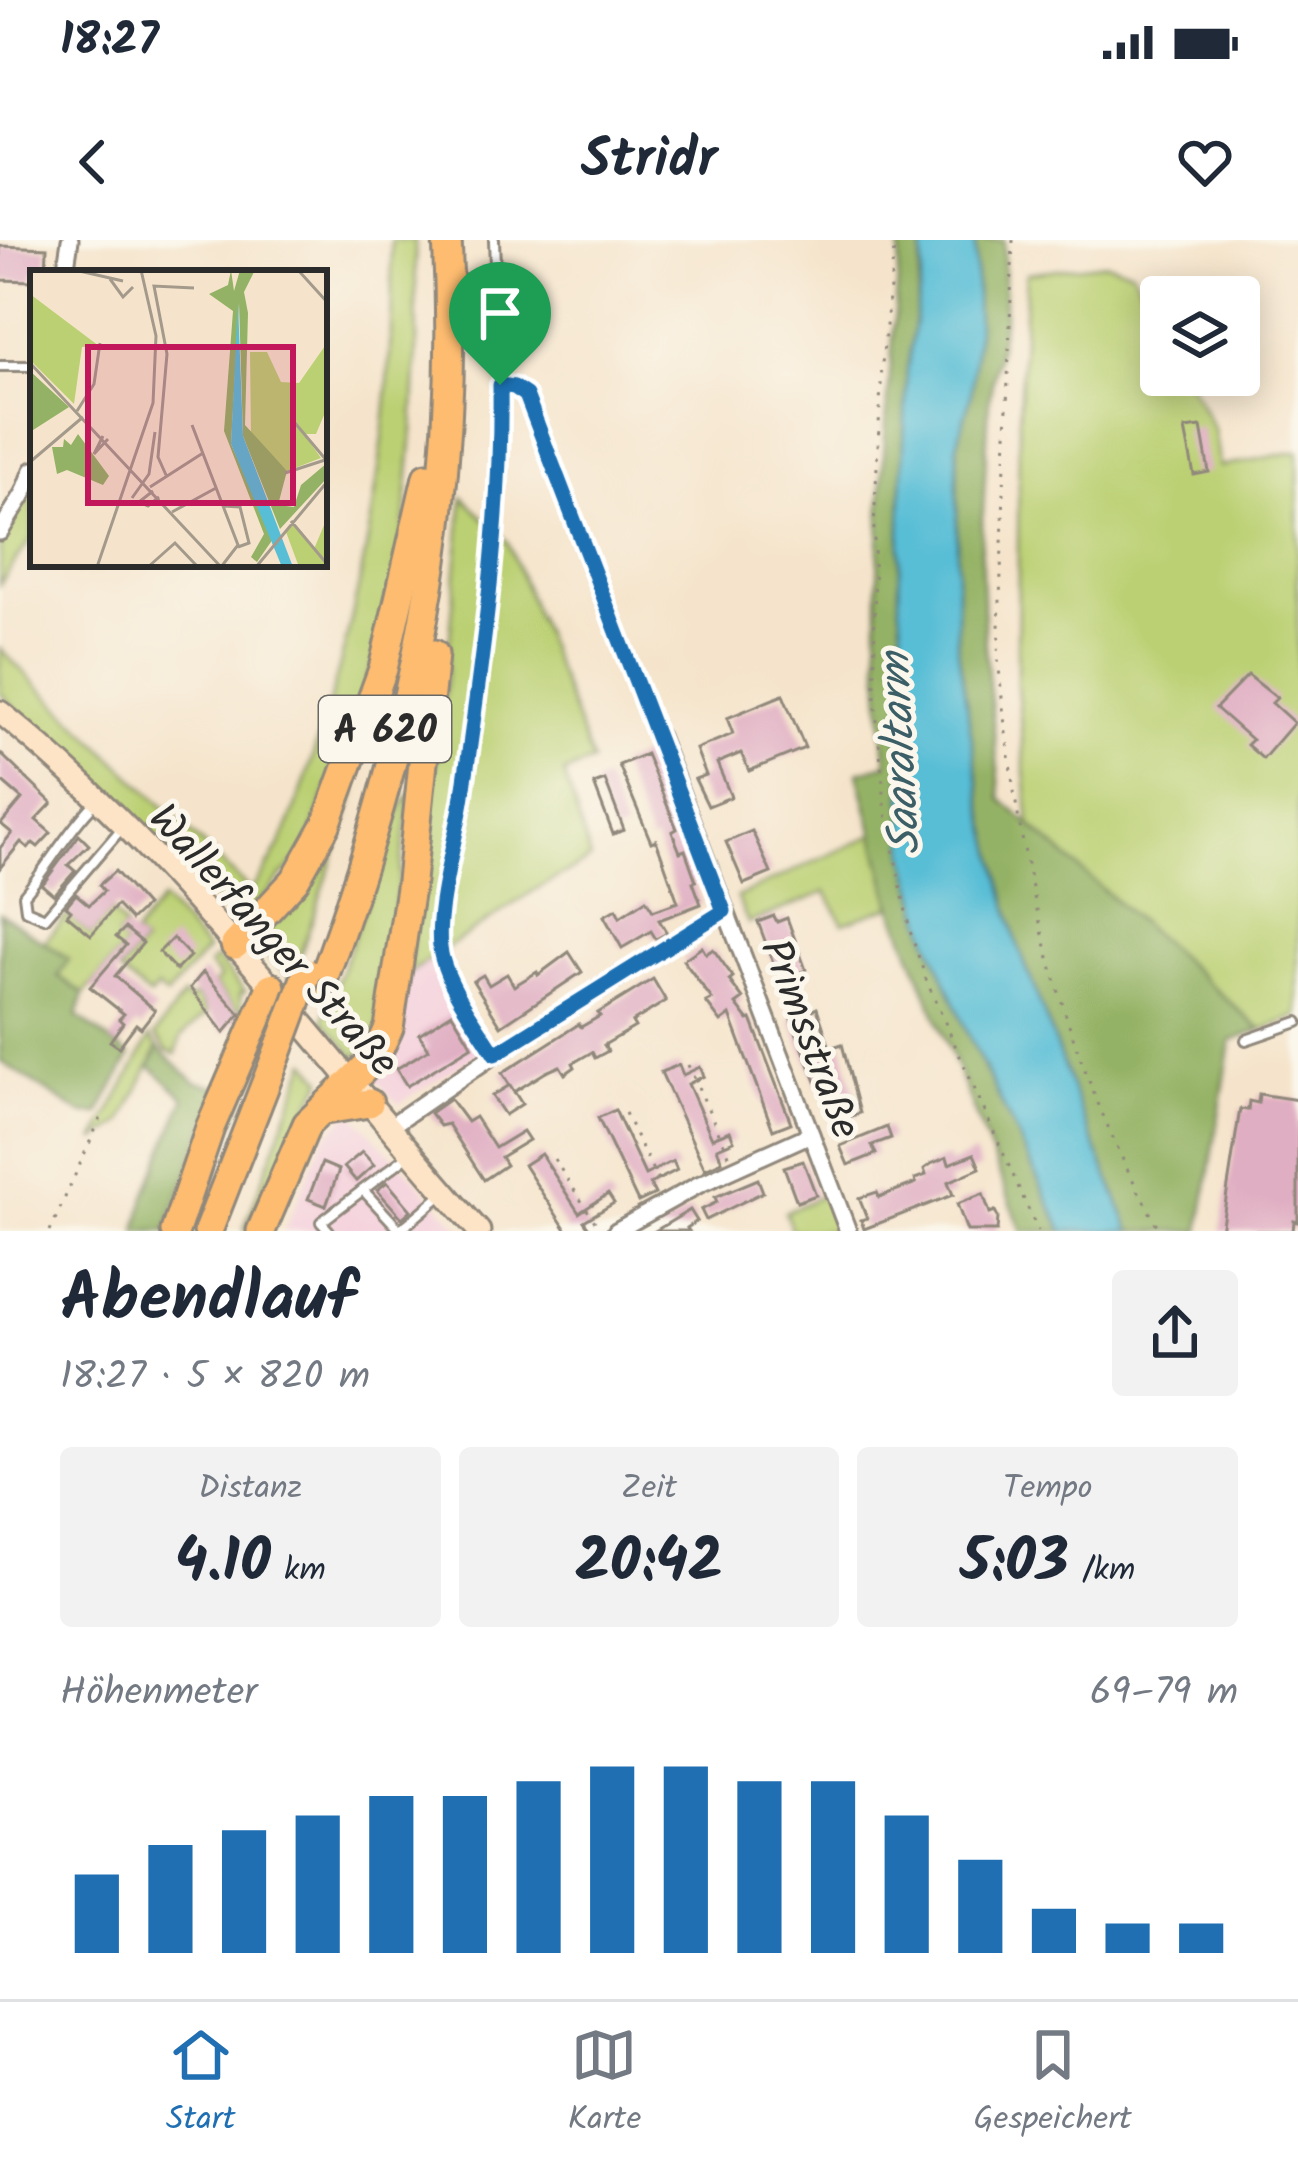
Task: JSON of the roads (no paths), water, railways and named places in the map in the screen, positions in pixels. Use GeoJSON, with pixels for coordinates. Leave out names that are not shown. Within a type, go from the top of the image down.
{"type":"FeatureCollection","features":[{"type":"Feature","properties":{"kind":"highway","name":"A 620"},"geometry":{"type":"LineString","coordinates":[[314,980],[380,750],[412,599],[427,477],[432,383],[431,240]]}},
{"type":"Feature","properties":{"kind":"highway","name":"A 620"},"geometry":{"type":"LineString","coordinates":[[226,1231],[282,1064],[369,849],[418,663],[439,530],[450,384],[447,240]]}},
{"type":"Feature","properties":{"kind":"highway"},"geometry":{"type":"LineString","coordinates":[[235,945],[296,880],[339,795],[382,669],[427,477]]}},
{"type":"Feature","properties":{"kind":"highway"},"geometry":{"type":"LineString","coordinates":[[261,1231],[302,1133],[316,1115],[360,1093],[383,1045],[394,1002],[426,740],[439,530]]}},
{"type":"Feature","properties":{"kind":"highway"},"geometry":{"type":"LineString","coordinates":[[175,1231],[210,1128],[271,987]]}},
{"type":"Feature","properties":{"kind":"highway","name":"A 620"},"geometry":{"type":"LineString","coordinates":[[208,1231],[282,1064]]}},
{"type":"Feature","properties":{"kind":"main road","name":"Wallerfanger Straße"},"geometry":{"type":"LineString","coordinates":[[0,712],[98,800],[235,945],[479,1231]]}},
{"type":"Feature","properties":{"kind":"street"},"geometry":{"type":"LineString","coordinates":[[65,270],[70,240]]}},
{"type":"Feature","properties":{"kind":"street"},"geometry":{"type":"LineString","coordinates":[[0,532],[30,478]]}},
{"type":"Feature","properties":{"kind":"street","name":"Primsstraße"},"geometry":{"type":"LineString","coordinates":[[659,736],[848,1231]]}},
{"type":"Feature","properties":{"kind":"street"},"geometry":{"type":"LineString","coordinates":[[389,1127],[495,1054],[724,911]]}},
{"type":"Feature","properties":{"kind":"street"},"geometry":{"type":"LineString","coordinates":[[616,1231],[668,1201],[811,1134]]}},
{"type":"Feature","properties":{"kind":"lane"},"geometry":{"type":"LineString","coordinates":[[494,240],[500,385],[496,511],[482,649],[439,940],[449,977],[495,1054]]}},
{"type":"Feature","properties":{"kind":"lane"},"geometry":{"type":"LineString","coordinates":[[98,800],[59,842],[56,856],[24,895],[26,910],[45,918],[123,827]]}},
{"type":"Feature","properties":{"kind":"lane"},"geometry":{"type":"LineString","coordinates":[[1246,1040],[1298,1022]]}},
{"type":"Feature","properties":{"kind":"lane"},"geometry":{"type":"LineString","coordinates":[[329,1231],[321,1222],[412,1153]]}},
{"type":"Feature","properties":{"kind":"lane"},"geometry":{"type":"LineString","coordinates":[[363,1190],[400,1231],[445,1192]]}},
{"type":"Feature","properties":{"kind":"water","name":"Saaraltarm"},"geometry":{"type":"Polygon","coordinates":[[[923,240],[975,240],[977,334],[971,395],[957,445],[957,644],[982,803],[1016,940],[1131,1231],[1063,1231],[967,1032],[928,938],[906,855],[899,719],[906,674],[899,597],[907,370],[923,240]]]}}]}
